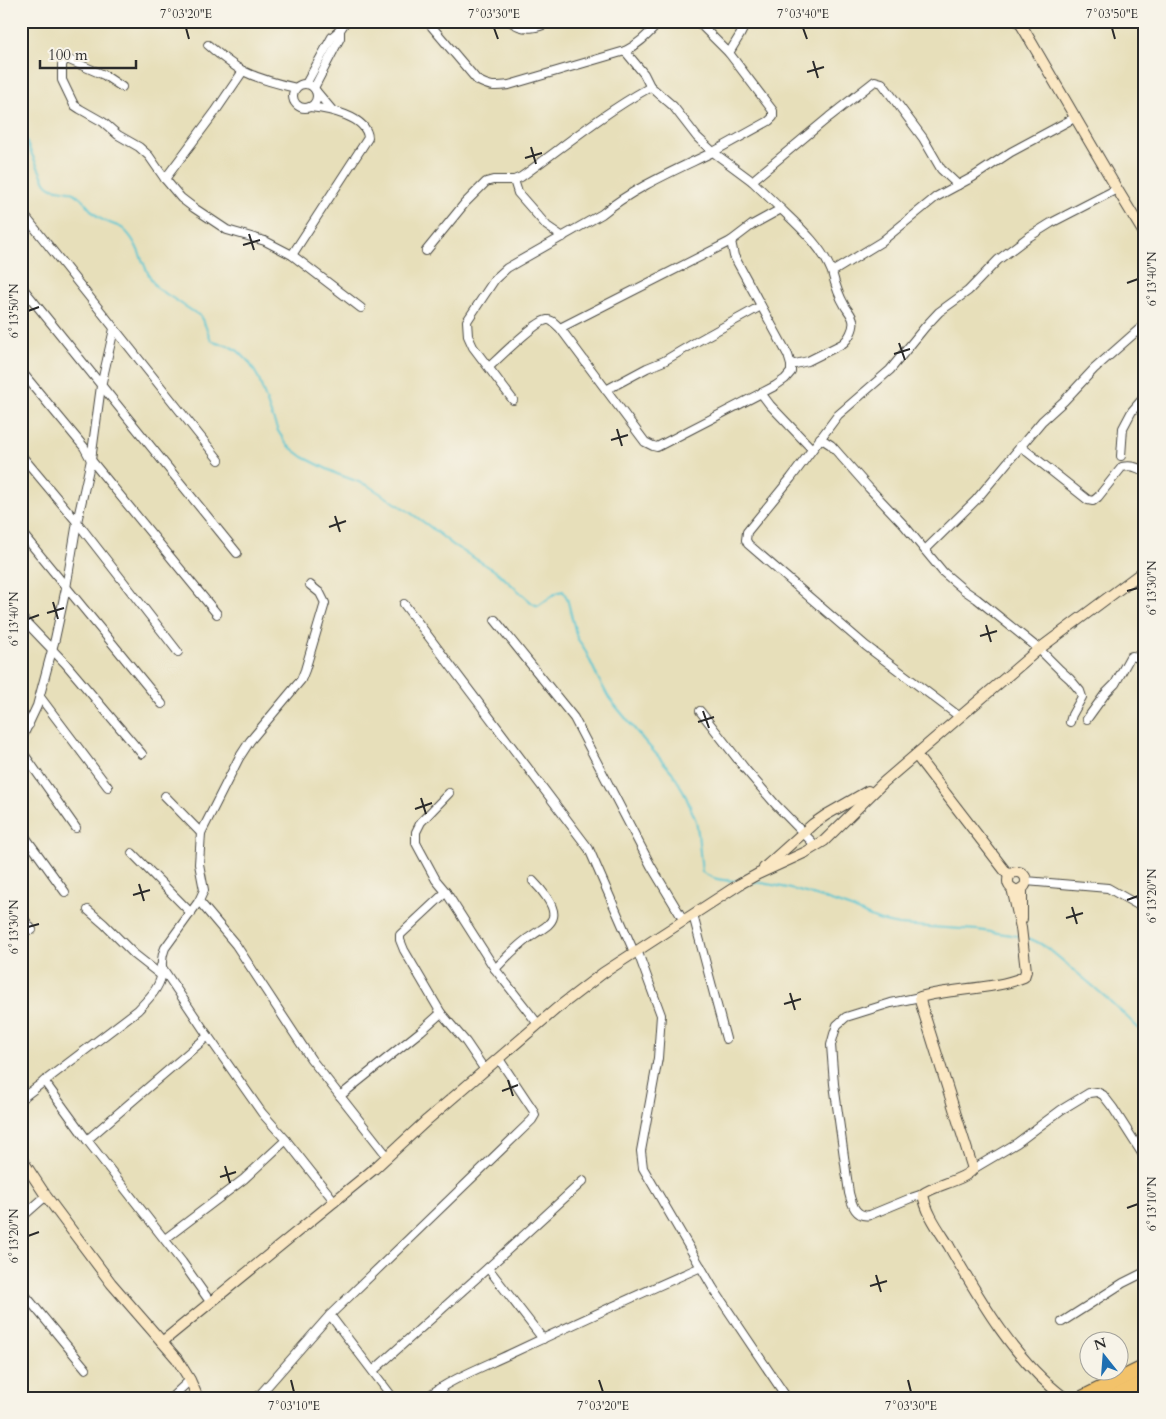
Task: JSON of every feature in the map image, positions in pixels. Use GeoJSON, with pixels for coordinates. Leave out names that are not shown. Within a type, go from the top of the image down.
{"type":"FeatureCollection","features":[{"type":"Feature","properties":{"kind":"highway"},"geometry":{"type":"LineString","coordinates":[[1082,1398],[1145,1367]]}},
{"type":"Feature","properties":{"kind":"highway"},"geometry":{"type":"LineString","coordinates":[[1116,1396],[1145,1382]]}},
{"type":"Feature","properties":{"kind":"street"},"geometry":{"type":"LineString","coordinates":[[306,84],[332,36],[340,30],[346,21]]}},
{"type":"Feature","properties":{"kind":"street"},"geometry":{"type":"LineString","coordinates":[[427,21],[477,80],[494,87],[509,85],[625,51],[634,47],[661,21]]}},
{"type":"Feature","properties":{"kind":"street"},"geometry":{"type":"LineString","coordinates":[[510,21],[521,27],[531,29],[553,21]]}},
{"type":"Feature","properties":{"kind":"street"},"geometry":{"type":"LineString","coordinates":[[513,400],[473,346],[468,336],[467,321],[495,279],[506,268],[602,214],[615,203],[770,121],[773,117],[773,110],[729,53],[697,21]]}},
{"type":"Feature","properties":{"kind":"street"},"geometry":{"type":"LineString","coordinates":[[729,53],[747,21]]}},
{"type":"Feature","properties":{"kind":"street"},"geometry":{"type":"LineString","coordinates":[[1020,21],[1145,234]]}},
{"type":"Feature","properties":{"kind":"street"},"geometry":{"type":"LineString","coordinates":[[1027,21],[1145,222]]}},
{"type":"Feature","properties":{"kind":"street"},"geometry":{"type":"LineString","coordinates":[[310,107],[317,98],[315,90],[340,38],[340,30]]}},
{"type":"Feature","properties":{"kind":"street"},"geometry":{"type":"LineString","coordinates":[[208,45],[243,71],[296,88]]}},
{"type":"Feature","properties":{"kind":"street"},"geometry":{"type":"LineString","coordinates":[[625,51],[644,74],[650,86],[673,106],[697,137],[712,152],[752,181],[808,235],[828,262],[836,287],[853,319],[854,326],[846,341],[842,344],[808,361],[792,365]]}},
{"type":"Feature","properties":{"kind":"street"},"geometry":{"type":"LineString","coordinates":[[122,87],[104,75],[67,59],[65,59],[62,65],[62,80],[74,105],[139,147],[149,156],[181,198],[227,230],[264,241],[292,255],[360,308]]}},
{"type":"Feature","properties":{"kind":"street"},"geometry":{"type":"LineString","coordinates":[[165,179],[243,71]]}},
{"type":"Feature","properties":{"kind":"street"},"geometry":{"type":"LineString","coordinates":[[752,181],[829,116],[875,81],[879,81],[882,82],[923,138],[941,169],[958,185]]}},
{"type":"Feature","properties":{"kind":"street"},"geometry":{"type":"LineString","coordinates":[[282,84],[299,107],[332,110],[357,120],[366,129],[368,138],[292,255]]}},
{"type":"Feature","properties":{"kind":"street"},"geometry":{"type":"LineString","coordinates":[[293,98],[296,88],[306,84],[315,90],[332,110]]}},
{"type":"Feature","properties":{"kind":"street"},"geometry":{"type":"LineString","coordinates":[[426,251],[466,202],[486,182],[514,180],[625,101],[650,86]]}},
{"type":"Feature","properties":{"kind":"street"},"geometry":{"type":"LineString","coordinates":[[832,272],[881,242],[936,197],[1076,116]]}},
{"type":"Feature","properties":{"kind":"street"},"geometry":{"type":"LineString","coordinates":[[514,180],[518,193],[546,226],[563,237]]}},
{"type":"Feature","properties":{"kind":"street"},"geometry":{"type":"LineString","coordinates":[[960,717],[866,646],[748,544],[746,540],[748,532],[838,415],[890,370],[940,312],[968,291],[998,260],[1027,238],[1051,222],[1117,189]]}},
{"type":"Feature","properties":{"kind":"street"},"geometry":{"type":"LineString","coordinates":[[560,328],[731,241],[752,224],[781,209]]}},
{"type":"Feature","properties":{"kind":"street"},"geometry":{"type":"LineString","coordinates":[[21,211],[219,460]]}},
{"type":"Feature","properties":{"kind":"street"},"geometry":{"type":"LineString","coordinates":[[489,367],[539,323],[550,320],[560,328],[645,442],[656,447],[761,393],[785,379],[791,372],[792,365],[734,256],[731,241]]}},
{"type":"Feature","properties":{"kind":"street"},"geometry":{"type":"LineString","coordinates":[[21,286],[237,553]]}},
{"type":"Feature","properties":{"kind":"street"},"geometry":{"type":"LineString","coordinates":[[606,390],[664,361],[761,306]]}},
{"type":"Feature","properties":{"kind":"street"},"geometry":{"type":"LineString","coordinates":[[925,550],[976,500],[1042,420],[1064,401],[1094,369],[1145,324]]}},
{"type":"Feature","properties":{"kind":"street"},"geometry":{"type":"LineString","coordinates":[[21,740],[40,697],[52,651],[91,460],[101,386],[114,329]]}},
{"type":"Feature","properties":{"kind":"street"},"geometry":{"type":"LineString","coordinates":[[21,371],[217,614]]}},
{"type":"Feature","properties":{"kind":"street"},"geometry":{"type":"LineString","coordinates":[[761,393],[812,449]]}},
{"type":"Feature","properties":{"kind":"street"},"geometry":{"type":"LineString","coordinates":[[1121,456],[1123,428],[1132,411],[1145,396]]}},
{"type":"Feature","properties":{"kind":"street"},"geometry":{"type":"LineString","coordinates":[[820,438],[831,445],[943,572],[1039,649],[1070,679],[1080,691],[1082,697],[1070,722]]}},
{"type":"Feature","properties":{"kind":"street"},"geometry":{"type":"LineString","coordinates":[[1020,446],[1088,500],[1093,501],[1098,497],[1122,467],[1136,467],[1145,472]]}},
{"type":"Feature","properties":{"kind":"street"},"geometry":{"type":"LineString","coordinates":[[21,454],[77,522],[178,652]]}},
{"type":"Feature","properties":{"kind":"street"},"geometry":{"type":"LineString","coordinates":[[21,532],[162,704]]}},
{"type":"Feature","properties":{"kind":"street"},"geometry":{"type":"LineString","coordinates":[[162,1342],[335,1202],[538,1024],[604,973],[740,884],[816,846],[831,834],[884,782],[1039,649],[1145,570]]}},
{"type":"Feature","properties":{"kind":"street"},"geometry":{"type":"LineString","coordinates":[[21,1099],[138,1010],[153,994],[162,976],[161,957],[165,948],[191,913],[204,890],[199,864],[201,833],[239,758],[250,741],[301,680],[325,603],[320,593],[310,585]]}},
{"type":"Feature","properties":{"kind":"street"},"geometry":{"type":"LineString","coordinates":[[404,604],[589,849],[636,951],[661,1016],[658,1058],[641,1151],[642,1168],[713,1288],[787,1398]]}},
{"type":"Feature","properties":{"kind":"street"},"geometry":{"type":"LineString","coordinates":[[21,617],[84,685],[142,754]]}},
{"type":"Feature","properties":{"kind":"street"},"geometry":{"type":"LineString","coordinates":[[495,620],[574,718],[651,866],[689,918],[726,1039]]}},
{"type":"Feature","properties":{"kind":"street"},"geometry":{"type":"LineString","coordinates":[[1087,719],[1105,694],[1115,684],[1130,657],[1136,657],[1145,663]]}},
{"type":"Feature","properties":{"kind":"street"},"geometry":{"type":"LineString","coordinates":[[40,697],[108,787]]}},
{"type":"Feature","properties":{"kind":"street"},"geometry":{"type":"LineString","coordinates":[[700,711],[776,806],[816,846]]}},
{"type":"Feature","properties":{"kind":"street"},"geometry":{"type":"LineString","coordinates":[[21,714],[29,725]]}},
{"type":"Feature","properties":{"kind":"street"},"geometry":{"type":"LineString","coordinates":[[21,750],[76,828]]}},
{"type":"Feature","properties":{"kind":"street"},"geometry":{"type":"LineString","coordinates":[[916,755],[1009,876],[1008,881],[1020,886],[1108,888],[1145,909]]}},
{"type":"Feature","properties":{"kind":"street"},"geometry":{"type":"LineString","coordinates":[[758,874],[802,832],[826,815],[884,782]]}},
{"type":"Feature","properties":{"kind":"street"},"geometry":{"type":"LineString","coordinates":[[450,793],[421,822],[416,832],[416,843],[436,880],[446,892],[495,969],[538,1024]]}},
{"type":"Feature","properties":{"kind":"street"},"geometry":{"type":"LineString","coordinates":[[165,796],[201,833]]}},
{"type":"Feature","properties":{"kind":"street"},"geometry":{"type":"LineString","coordinates":[[21,831],[65,892]]}},
{"type":"Feature","properties":{"kind":"street"},"geometry":{"type":"LineString","coordinates":[[132,853],[191,913]]}},
{"type":"Feature","properties":{"kind":"street"},"geometry":{"type":"LineString","coordinates":[[1009,876],[1019,872],[1024,876],[1020,886],[1021,928],[1026,971],[1024,977],[1017,980],[891,1003],[846,1017],[837,1025],[831,1045],[834,1084],[848,1184],[856,1212],[864,1216],[870,1215],[967,1174],[1089,1092],[1097,1092],[1103,1095],[1145,1158]]}},
{"type":"Feature","properties":{"kind":"street"},"geometry":{"type":"LineString","coordinates":[[495,969],[532,935],[548,926],[553,918],[553,910],[543,891],[533,881]]}},
{"type":"Feature","properties":{"kind":"street"},"geometry":{"type":"LineString","coordinates":[[446,892],[400,935],[400,940],[441,1013],[466,1042],[485,1070]]}},
{"type":"Feature","properties":{"kind":"street"},"geometry":{"type":"LineString","coordinates":[[199,901],[236,945],[311,1059],[388,1157]]}},
{"type":"Feature","properties":{"kind":"street"},"geometry":{"type":"LineString","coordinates":[[88,910],[134,954],[162,976]]}},
{"type":"Feature","properties":{"kind":"street"},"geometry":{"type":"LineString","coordinates":[[21,915],[32,930]]}},
{"type":"Feature","properties":{"kind":"street"},"geometry":{"type":"LineString","coordinates":[[161,966],[262,1113],[335,1202]]}},
{"type":"Feature","properties":{"kind":"street"},"geometry":{"type":"LineString","coordinates":[[920,997],[973,1169]]}},
{"type":"Feature","properties":{"kind":"street"},"geometry":{"type":"LineString","coordinates":[[340,1096],[441,1013]]}},
{"type":"Feature","properties":{"kind":"street"},"geometry":{"type":"LineString","coordinates":[[87,1140],[208,1036]]}},
{"type":"Feature","properties":{"kind":"street"},"geometry":{"type":"LineString","coordinates":[[256,1398],[330,1315],[532,1120],[535,1115],[534,1110],[499,1059]]}},
{"type":"Feature","properties":{"kind":"street"},"geometry":{"type":"LineString","coordinates":[[44,1081],[87,1140],[165,1239],[210,1303]]}},
{"type":"Feature","properties":{"kind":"street"},"geometry":{"type":"LineString","coordinates":[[165,1239],[244,1180],[286,1140]]}},
{"type":"Feature","properties":{"kind":"street"},"geometry":{"type":"LineString","coordinates":[[21,1158],[46,1196],[111,1282],[177,1359],[198,1398]]}},
{"type":"Feature","properties":{"kind":"street"},"geometry":{"type":"LineString","coordinates":[[372,1371],[582,1181]]}},
{"type":"Feature","properties":{"kind":"street"},"geometry":{"type":"LineString","coordinates":[[923,1194],[924,1202],[985,1306],[1024,1360],[1052,1389],[1065,1398]]}},
{"type":"Feature","properties":{"kind":"street"},"geometry":{"type":"LineString","coordinates":[[21,1218],[46,1196]]}},
{"type":"Feature","properties":{"kind":"street"},"geometry":{"type":"LineString","coordinates":[[426,1398],[440,1388],[701,1267]]}},
{"type":"Feature","properties":{"kind":"street"},"geometry":{"type":"LineString","coordinates":[[488,1268],[543,1339]]}},
{"type":"Feature","properties":{"kind":"street"},"geometry":{"type":"LineString","coordinates":[[1062,1322],[1123,1283],[1145,1272]]}},
{"type":"Feature","properties":{"kind":"street"},"geometry":{"type":"LineString","coordinates":[[21,1290],[86,1368]]}},
{"type":"Feature","properties":{"kind":"street"},"geometry":{"type":"LineString","coordinates":[[330,1315],[393,1398]]}},
{"type":"Feature","properties":{"kind":"street"},"geometry":{"type":"LineString","coordinates":[[171,1398],[190,1380]]}},
{"type":"Feature","properties":{"kind":"street"},"geometry":{"type":"LineString","coordinates":[[440,1388],[446,1398]]}},
{"type":"Feature","properties":{"kind":"waterway"},"geometry":{"type":"LineString","coordinates":[[21,68],[26,80],[21,93]]}},
{"type":"Feature","properties":{"kind":"waterway"},"geometry":{"type":"LineString","coordinates":[[21,123],[28,146],[47,185],[74,193],[101,219],[122,228],[133,241],[157,288],[200,316],[211,340],[238,351],[249,362],[258,377],[278,431],[287,445],[303,457],[337,474],[367,485],[408,511],[453,545],[497,572],[532,603],[538,606],[556,593],[563,591],[567,598],[577,638],[609,698],[672,772],[684,792],[696,821],[702,872],[716,879],[738,881]]}},
{"type":"Feature","properties":{"kind":"waterway"},"geometry":{"type":"LineString","coordinates":[[753,882],[778,886],[815,896],[889,923],[978,930],[1018,936]]}},
{"type":"Feature","properties":{"kind":"waterway"},"geometry":{"type":"LineString","coordinates":[[1025,938],[1043,945],[1055,954],[1109,1000],[1145,1035]]}}]}
